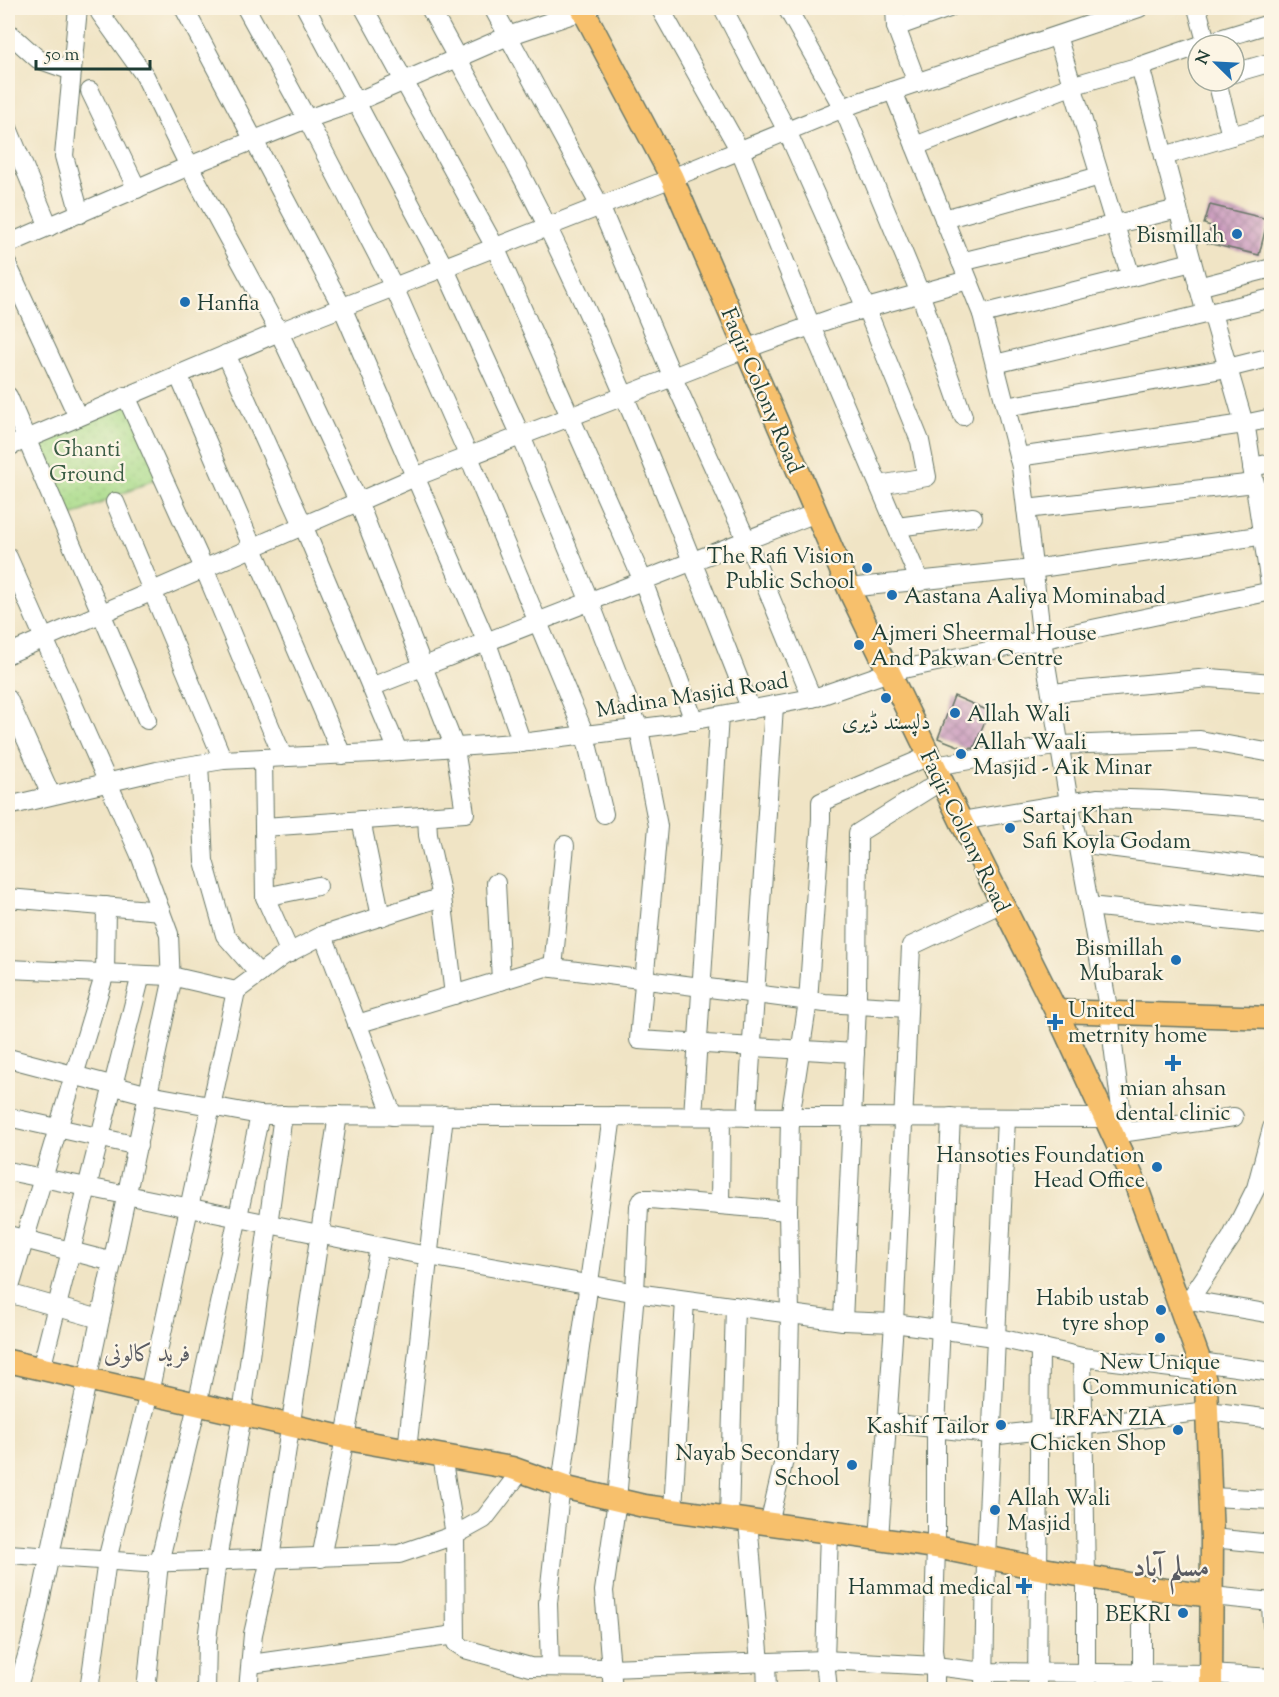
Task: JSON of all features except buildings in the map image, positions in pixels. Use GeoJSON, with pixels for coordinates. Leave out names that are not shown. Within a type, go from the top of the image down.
{"type":"FeatureCollection","features":[{"type":"Feature","properties":{"kind":"main road","name":"Faqir Colony Road"},"geometry":{"type":"LineString","coordinates":[[585,9],[672,178],[848,588],[1114,1128],[1186,1306],[1202,1367],[1208,1412],[1212,1538],[1211,1682]]}},
{"type":"Feature","properties":{"kind":"main road"},"geometry":{"type":"LineString","coordinates":[[1056,1011],[1272,1018]]}},
{"type":"Feature","properties":{"kind":"main road"},"geometry":{"type":"LineString","coordinates":[[9,1366],[41,1369],[345,1438],[521,1471],[561,1485],[617,1500],[936,1547],[1038,1568],[1212,1596]]}},
{"type":"Feature","properties":{"kind":"street"},"geometry":{"type":"LineString","coordinates":[[80,214],[64,156],[79,8],[107,10],[145,76],[189,166],[279,332],[358,501],[455,748],[465,813],[264,827]]}},
{"type":"Feature","properties":{"kind":"street"},"geometry":{"type":"LineString","coordinates":[[184,8],[342,307],[487,643],[522,743]]}},
{"type":"Feature","properties":{"kind":"street"},"geometry":{"type":"LineString","coordinates":[[246,8],[307,119],[394,287],[469,457],[585,735],[604,814]]}},
{"type":"Feature","properties":{"kind":"street"},"geometry":{"type":"LineString","coordinates":[[306,8],[444,267],[522,436],[639,729],[658,826],[639,1040],[855,1053]]}},
{"type":"Feature","properties":{"kind":"street"},"geometry":{"type":"LineString","coordinates":[[364,8],[495,248],[643,581],[694,721]]}},
{"type":"Feature","properties":{"kind":"street"},"geometry":{"type":"LineString","coordinates":[[430,8],[548,227],[624,396],[751,710]]}},
{"type":"Feature","properties":{"kind":"street"},"geometry":{"type":"LineString","coordinates":[[493,8],[600,206],[673,378],[747,541],[812,698]]}},
{"type":"Feature","properties":{"kind":"street"},"geometry":{"type":"LineString","coordinates":[[660,8],[740,151],[811,326],[920,582]]}},
{"type":"Feature","properties":{"kind":"street"},"geometry":{"type":"LineString","coordinates":[[723,8],[787,131],[866,308],[920,441],[927,477],[879,485]]}},
{"type":"Feature","properties":{"kind":"street"},"geometry":{"type":"LineString","coordinates":[[787,8],[843,108],[920,293],[963,416]]}},
{"type":"Feature","properties":{"kind":"street"},"geometry":{"type":"LineString","coordinates":[[895,8],[896,27],[916,83]]}},
{"type":"Feature","properties":{"kind":"street"},"geometry":{"type":"LineString","coordinates":[[896,27],[950,8]]}},
{"type":"Feature","properties":{"kind":"street"},"geometry":{"type":"LineString","coordinates":[[8,447],[279,332],[740,151],[843,108],[1139,8]]}},
{"type":"Feature","properties":{"kind":"street"},"geometry":{"type":"LineString","coordinates":[[1197,8],[1201,33]]}},
{"type":"Feature","properties":{"kind":"street"},"geometry":{"type":"LineString","coordinates":[[8,244],[189,166],[356,102],[508,36],[585,9]]}},
{"type":"Feature","properties":{"kind":"street"},"geometry":{"type":"LineString","coordinates":[[1241,33],[1272,23]]}},
{"type":"Feature","properties":{"kind":"street"},"geometry":{"type":"LineString","coordinates":[[8,32],[38,58],[72,71]]}},
{"type":"Feature","properties":{"kind":"street"},"geometry":{"type":"LineString","coordinates":[[1057,36],[1131,277]]}},
{"type":"Feature","properties":{"kind":"street"},"geometry":{"type":"LineString","coordinates":[[915,146],[1071,86],[1186,51]]}},
{"type":"Feature","properties":{"kind":"street"},"geometry":{"type":"LineString","coordinates":[[1246,70],[1272,62]]}},
{"type":"Feature","properties":{"kind":"street"},"geometry":{"type":"LineString","coordinates":[[1140,66],[1198,287],[1228,368],[1245,424],[1253,475],[1267,535],[1271,591]]}},
{"type":"Feature","properties":{"kind":"street"},"geometry":{"type":"LineString","coordinates":[[90,91],[137,189]]}},
{"type":"Feature","properties":{"kind":"street"},"geometry":{"type":"LineString","coordinates":[[894,91],[982,314],[1018,457],[1042,640],[1069,802],[1109,1013],[1114,1128]]}},
{"type":"Feature","properties":{"kind":"street"},"geometry":{"type":"LineString","coordinates":[[1220,93],[1231,136]]}},
{"type":"Feature","properties":{"kind":"street"},"geometry":{"type":"LineString","coordinates":[[1164,156],[1272,124]]}},
{"type":"Feature","properties":{"kind":"street"},"geometry":{"type":"LineString","coordinates":[[8,128],[49,227]]}},
{"type":"Feature","properties":{"kind":"street"},"geometry":{"type":"LineString","coordinates":[[944,219],[1100,176]]}},
{"type":"Feature","properties":{"kind":"street"},"geometry":{"type":"LineString","coordinates":[[961,261],[1115,226],[1178,209]]}},
{"type":"Feature","properties":{"kind":"street"},"geometry":{"type":"LineString","coordinates":[[982,314],[1192,262]]}},
{"type":"Feature","properties":{"kind":"street"},"geometry":{"type":"LineString","coordinates":[[8,266],[78,417]]}},
{"type":"Feature","properties":{"kind":"street"},"geometry":{"type":"LineString","coordinates":[[1198,287],[1272,267]]}},
{"type":"Feature","properties":{"kind":"street"},"geometry":{"type":"LineString","coordinates":[[8,654],[415,477],[811,326],[866,308],[969,280]]}},
{"type":"Feature","properties":{"kind":"street"},"geometry":{"type":"LineString","coordinates":[[995,364],[1272,298]]}},
{"type":"Feature","properties":{"kind":"street"},"geometry":{"type":"LineString","coordinates":[[226,354],[303,525],[398,751]]}},
{"type":"Feature","properties":{"kind":"street"},"geometry":{"type":"LineString","coordinates":[[1006,407],[1228,368],[1272,357]]}},
{"type":"Feature","properties":{"kind":"street"},"geometry":{"type":"LineString","coordinates":[[178,374],[342,754]]}},
{"type":"Feature","properties":{"kind":"street"},"geometry":{"type":"LineString","coordinates":[[8,396],[147,720]]}},
{"type":"Feature","properties":{"kind":"street"},"geometry":{"type":"LineString","coordinates":[[126,396],[204,568],[283,757]]}},
{"type":"Feature","properties":{"kind":"street"},"geometry":{"type":"LineString","coordinates":[[1018,457],[1245,424],[1272,418]]}},
{"type":"Feature","properties":{"kind":"street"},"geometry":{"type":"LineString","coordinates":[[1026,509],[1253,475],[1272,463]]}},
{"type":"Feature","properties":{"kind":"street"},"geometry":{"type":"LineString","coordinates":[[115,502],[223,760]]}},
{"type":"Feature","properties":{"kind":"street"},"geometry":{"type":"LineString","coordinates":[[371,687],[816,513]]}},
{"type":"Feature","properties":{"kind":"street"},"geometry":{"type":"LineString","coordinates":[[897,527],[973,517]]}},
{"type":"Feature","properties":{"kind":"street"},"geometry":{"type":"LineString","coordinates":[[848,588],[1033,568],[1267,535]]}},
{"type":"Feature","properties":{"kind":"street"},"geometry":{"type":"LineString","coordinates":[[8,557],[140,855],[169,934],[171,976],[171,986],[138,1146],[33,1635],[17,1689]]}},
{"type":"Feature","properties":{"kind":"street","name":"Madina Masjid Road"},"geometry":{"type":"LineString","coordinates":[[8,806],[157,771],[223,760],[522,743],[694,721],[812,698],[888,672],[1271,591]]}},
{"type":"Feature","properties":{"kind":"street"},"geometry":{"type":"LineString","coordinates":[[1051,693],[1210,678],[1272,683]]}},
{"type":"Feature","properties":{"kind":"street"},"geometry":{"type":"LineString","coordinates":[[8,699],[51,795]]}},
{"type":"Feature","properties":{"kind":"street"},"geometry":{"type":"LineString","coordinates":[[747,1117],[774,705]]}},
{"type":"Feature","properties":{"kind":"street"},"geometry":{"type":"LineString","coordinates":[[693,1116],[719,716]]}},
{"type":"Feature","properties":{"kind":"street"},"geometry":{"type":"LineString","coordinates":[[749,1521],[788,1447],[790,1118],[808,1001],[821,802],[935,768],[1061,745],[1200,740],[1272,753]]}},
{"type":"Feature","properties":{"kind":"street"},"geometry":{"type":"LineString","coordinates":[[263,758],[265,897],[290,952]]}},
{"type":"Feature","properties":{"kind":"street"},"geometry":{"type":"LineString","coordinates":[[199,764],[204,861],[225,935],[259,974]]}},
{"type":"Feature","properties":{"kind":"street"},"geometry":{"type":"LineString","coordinates":[[843,1321],[857,1005],[858,833],[935,768]]}},
{"type":"Feature","properties":{"kind":"street"},"geometry":{"type":"LineString","coordinates":[[961,821],[1097,798],[1161,800],[1272,809]]}},
{"type":"Feature","properties":{"kind":"street"},"geometry":{"type":"LineString","coordinates":[[427,816],[428,835],[442,897],[454,995]]}},
{"type":"Feature","properties":{"kind":"street"},"geometry":{"type":"LineString","coordinates":[[361,820],[381,916]]}},
{"type":"Feature","properties":{"kind":"street"},"geometry":{"type":"LineString","coordinates":[[1078,843],[1272,868]]}},
{"type":"Feature","properties":{"kind":"street"},"geometry":{"type":"LineString","coordinates":[[553,968],[565,845]]}},
{"type":"Feature","properties":{"kind":"street"},"geometry":{"type":"LineString","coordinates":[[496,883],[501,981]]}},
{"type":"Feature","properties":{"kind":"street"},"geometry":{"type":"LineString","coordinates":[[265,897],[318,886]]}},
{"type":"Feature","properties":{"kind":"street"},"geometry":{"type":"LineString","coordinates":[[89,1689],[107,1560],[149,1394],[236,991],[290,952],[323,935],[442,897]]}},
{"type":"Feature","properties":{"kind":"street"},"geometry":{"type":"LineString","coordinates":[[8,898],[161,910]]}},
{"type":"Feature","properties":{"kind":"street"},"geometry":{"type":"LineString","coordinates":[[879,1539],[894,1323],[911,946],[1002,903]]}},
{"type":"Feature","properties":{"kind":"street"},"geometry":{"type":"LineString","coordinates":[[100,1319],[8,1294],[16,1237],[43,1178],[105,973],[106,906]]}},
{"type":"Feature","properties":{"kind":"street"},"geometry":{"type":"LineString","coordinates":[[1089,906],[1272,925]]}},
{"type":"Feature","properties":{"kind":"street"},"geometry":{"type":"LineString","coordinates":[[323,935],[393,1116]]}},
{"type":"Feature","properties":{"kind":"street"},"geometry":{"type":"LineString","coordinates":[[357,1024],[546,967],[808,1001],[908,1008]]}},
{"type":"Feature","properties":{"kind":"street"},"geometry":{"type":"LineString","coordinates":[[9,975],[105,973],[171,976],[236,991]]}},
{"type":"Feature","properties":{"kind":"street"},"geometry":{"type":"LineString","coordinates":[[41,1369],[141,975]]}},
{"type":"Feature","properties":{"kind":"street"},"geometry":{"type":"LineString","coordinates":[[8,1058],[148,1095],[260,1115],[951,1117],[1006,1118],[1114,1128],[1234,1117]]}},
{"type":"Feature","properties":{"kind":"street"},"geometry":{"type":"LineString","coordinates":[[146,1689],[159,1563],[197,1405],[260,1115]]}},
{"type":"Feature","properties":{"kind":"street"},"geometry":{"type":"LineString","coordinates":[[206,1689],[207,1640],[217,1560],[243,1415],[283,1115]]}},
{"type":"Feature","properties":{"kind":"street"},"geometry":{"type":"LineString","coordinates":[[407,1450],[444,1115]]}},
{"type":"Feature","properties":{"kind":"street"},"geometry":{"type":"LineString","coordinates":[[248,1689],[253,1634],[270,1559],[338,1116]]}},
{"type":"Feature","properties":{"kind":"street"},"geometry":{"type":"LineString","coordinates":[[550,1667],[548,1603],[561,1485],[612,1116]]}},
{"type":"Feature","properties":{"kind":"street"},"geometry":{"type":"LineString","coordinates":[[720,1205],[721,1116]]}},
{"type":"Feature","properties":{"kind":"street"},"geometry":{"type":"LineString","coordinates":[[8,1117],[138,1146]]}},
{"type":"Feature","properties":{"kind":"street"},"geometry":{"type":"LineString","coordinates":[[935,1689],[933,1650],[936,1428],[951,1117]]}},
{"type":"Feature","properties":{"kind":"street"},"geometry":{"type":"LineString","coordinates":[[984,1681],[994,1337],[1006,1118]]}},
{"type":"Feature","properties":{"kind":"street"},"geometry":{"type":"LineString","coordinates":[[1272,1128],[1256,1188],[1231,1238],[1186,1306],[1272,1314]]}},
{"type":"Feature","properties":{"kind":"street"},"geometry":{"type":"LineString","coordinates":[[8,1171],[428,1256],[685,1300],[843,1321],[894,1323],[994,1337],[1082,1357],[1272,1372]]}},
{"type":"Feature","properties":{"kind":"street"},"geometry":{"type":"LineString","coordinates":[[613,1689],[604,1591],[617,1500],[635,1292],[639,1206],[643,1199],[788,1211]]}},
{"type":"Feature","properties":{"kind":"street"},"geometry":{"type":"LineString","coordinates":[[16,1237],[112,1262]]}},
{"type":"Feature","properties":{"kind":"street"},"geometry":{"type":"LineString","coordinates":[[321,1558],[379,1246]]}},
{"type":"Feature","properties":{"kind":"street"},"geometry":{"type":"LineString","coordinates":[[673,1510],[685,1300]]}},
{"type":"Feature","properties":{"kind":"street"},"geometry":{"type":"LineString","coordinates":[[735,1306],[749,1521],[767,1689]]}},
{"type":"Feature","properties":{"kind":"street"},"geometry":{"type":"LineString","coordinates":[[1037,1681],[1040,1347]]}},
{"type":"Feature","properties":{"kind":"street"},"geometry":{"type":"LineString","coordinates":[[1082,1357],[1086,1681]]}},
{"type":"Feature","properties":{"kind":"street"},"geometry":{"type":"LineString","coordinates":[[887,1423],[991,1434],[1039,1431],[1208,1412],[1272,1419]]}},
{"type":"Feature","properties":{"kind":"street"},"geometry":{"type":"LineString","coordinates":[[442,1456],[455,1535],[456,1643],[465,1649],[530,1667],[610,1668],[825,1660],[935,1666],[984,1681],[1211,1682],[1272,1678]]}},
{"type":"Feature","properties":{"kind":"street"},"geometry":{"type":"LineString","coordinates":[[8,1554],[159,1563],[399,1554],[455,1535],[484,1519],[521,1471]]}},
{"type":"Feature","properties":{"kind":"street"},"geometry":{"type":"LineString","coordinates":[[1211,1497],[1272,1500]]}},
{"type":"Feature","properties":{"kind":"street"},"geometry":{"type":"LineString","coordinates":[[828,1689],[825,1660],[829,1532]]}},
{"type":"Feature","properties":{"kind":"street"},"geometry":{"type":"LineString","coordinates":[[1212,1538],[1272,1544]]}},
{"type":"Feature","properties":{"kind":"street"},"geometry":{"type":"LineString","coordinates":[[1142,1586],[1142,1681]]}},
{"type":"Feature","properties":{"kind":"street"},"geometry":{"type":"LineString","coordinates":[[1212,1596],[1271,1602],[1272,1625]]}},
{"type":"Feature","properties":{"kind":"street"},"geometry":{"type":"LineString","coordinates":[[250,1664],[455,1635]]}},
{"type":"Feature","properties":{"kind":"green space","name":"Ghanti Ground"},"geometry":{"type":"Polygon","coordinates":[[[126,396],[162,476],[61,521],[26,439],[126,396]]]}},
{"type":"Feature","properties":{"kind":"place","name":"Bismillah"},"geometry":{"type":"Point","coordinates":[1237,234]}},
{"type":"Feature","properties":{"kind":"place","name":"Hanfia"},"geometry":{"type":"Point","coordinates":[185,302]}},
{"type":"Feature","properties":{"kind":"place","name":"The Rafi Vision Public School"},"geometry":{"type":"Point","coordinates":[867,568]}},
{"type":"Feature","properties":{"kind":"place","name":"Aastana Aaliya Mominabad"},"geometry":{"type":"Point","coordinates":[892,595]}},
{"type":"Feature","properties":{"kind":"place","name":"Ajmeri Sheermal House And Pakwan Centre"},"geometry":{"type":"Point","coordinates":[859,645]}},
{"type":"Feature","properties":{"kind":"place","name":"دلپسند ڈیری"},"geometry":{"type":"Point","coordinates":[886,698]}},
{"type":"Feature","properties":{"kind":"place","name":"Allah Wali"},"geometry":{"type":"Point","coordinates":[955,713]}},
{"type":"Feature","properties":{"kind":"place","name":"Allah Waali Masjid - Aik Minar"},"geometry":{"type":"Point","coordinates":[961,754]}},
{"type":"Feature","properties":{"kind":"place","name":"Sartaj Khan Safi Koyla Godam"},"geometry":{"type":"Point","coordinates":[1010,828]}},
{"type":"Feature","properties":{"kind":"place","name":"Bismillah Mubarak"},"geometry":{"type":"Point","coordinates":[1176,960]}},
{"type":"Feature","properties":{"kind":"place","name":"United metrnity home"},"geometry":{"type":"Point","coordinates":[1055,1022]}},
{"type":"Feature","properties":{"kind":"place","name":"mian ahsan dental clinic"},"geometry":{"type":"Point","coordinates":[1173,1063]}},
{"type":"Feature","properties":{"kind":"place","name":"Hansoties Foundation Head Office"},"geometry":{"type":"Point","coordinates":[1157,1167]}},
{"type":"Feature","properties":{"kind":"place","name":"Habib ustab tyre shop"},"geometry":{"type":"Point","coordinates":[1161,1310]}},
{"type":"Feature","properties":{"kind":"place","name":"New Unique Communication"},"geometry":{"type":"Point","coordinates":[1160,1338]}},
{"type":"Feature","properties":{"kind":"place","name":"Kashif Tailor"},"geometry":{"type":"Point","coordinates":[1001,1425]}},
{"type":"Feature","properties":{"kind":"place","name":"IRFAN ZIA Chicken Shop"},"geometry":{"type":"Point","coordinates":[1178,1430]}},
{"type":"Feature","properties":{"kind":"place","name":"Nayab Secondary School"},"geometry":{"type":"Point","coordinates":[852,1465]}},
{"type":"Feature","properties":{"kind":"place","name":"Allah Wali Masjid"},"geometry":{"type":"Point","coordinates":[995,1510]}},
{"type":"Feature","properties":{"kind":"place","name":"Hammad medical"},"geometry":{"type":"Point","coordinates":[1024,1586]}},
{"type":"Feature","properties":{"kind":"place","name":"BEKRI"},"geometry":{"type":"Point","coordinates":[1183,1613]}},
{"type":"Feature","properties":{"kind":"district","name":"فرید کالونی"},"geometry":{"type":"Point","coordinates":[147,1353]}},
{"type":"Feature","properties":{"kind":"district","name":"مسلم آباد"},"geometry":{"type":"Point","coordinates":[1171,1566]}}]}
